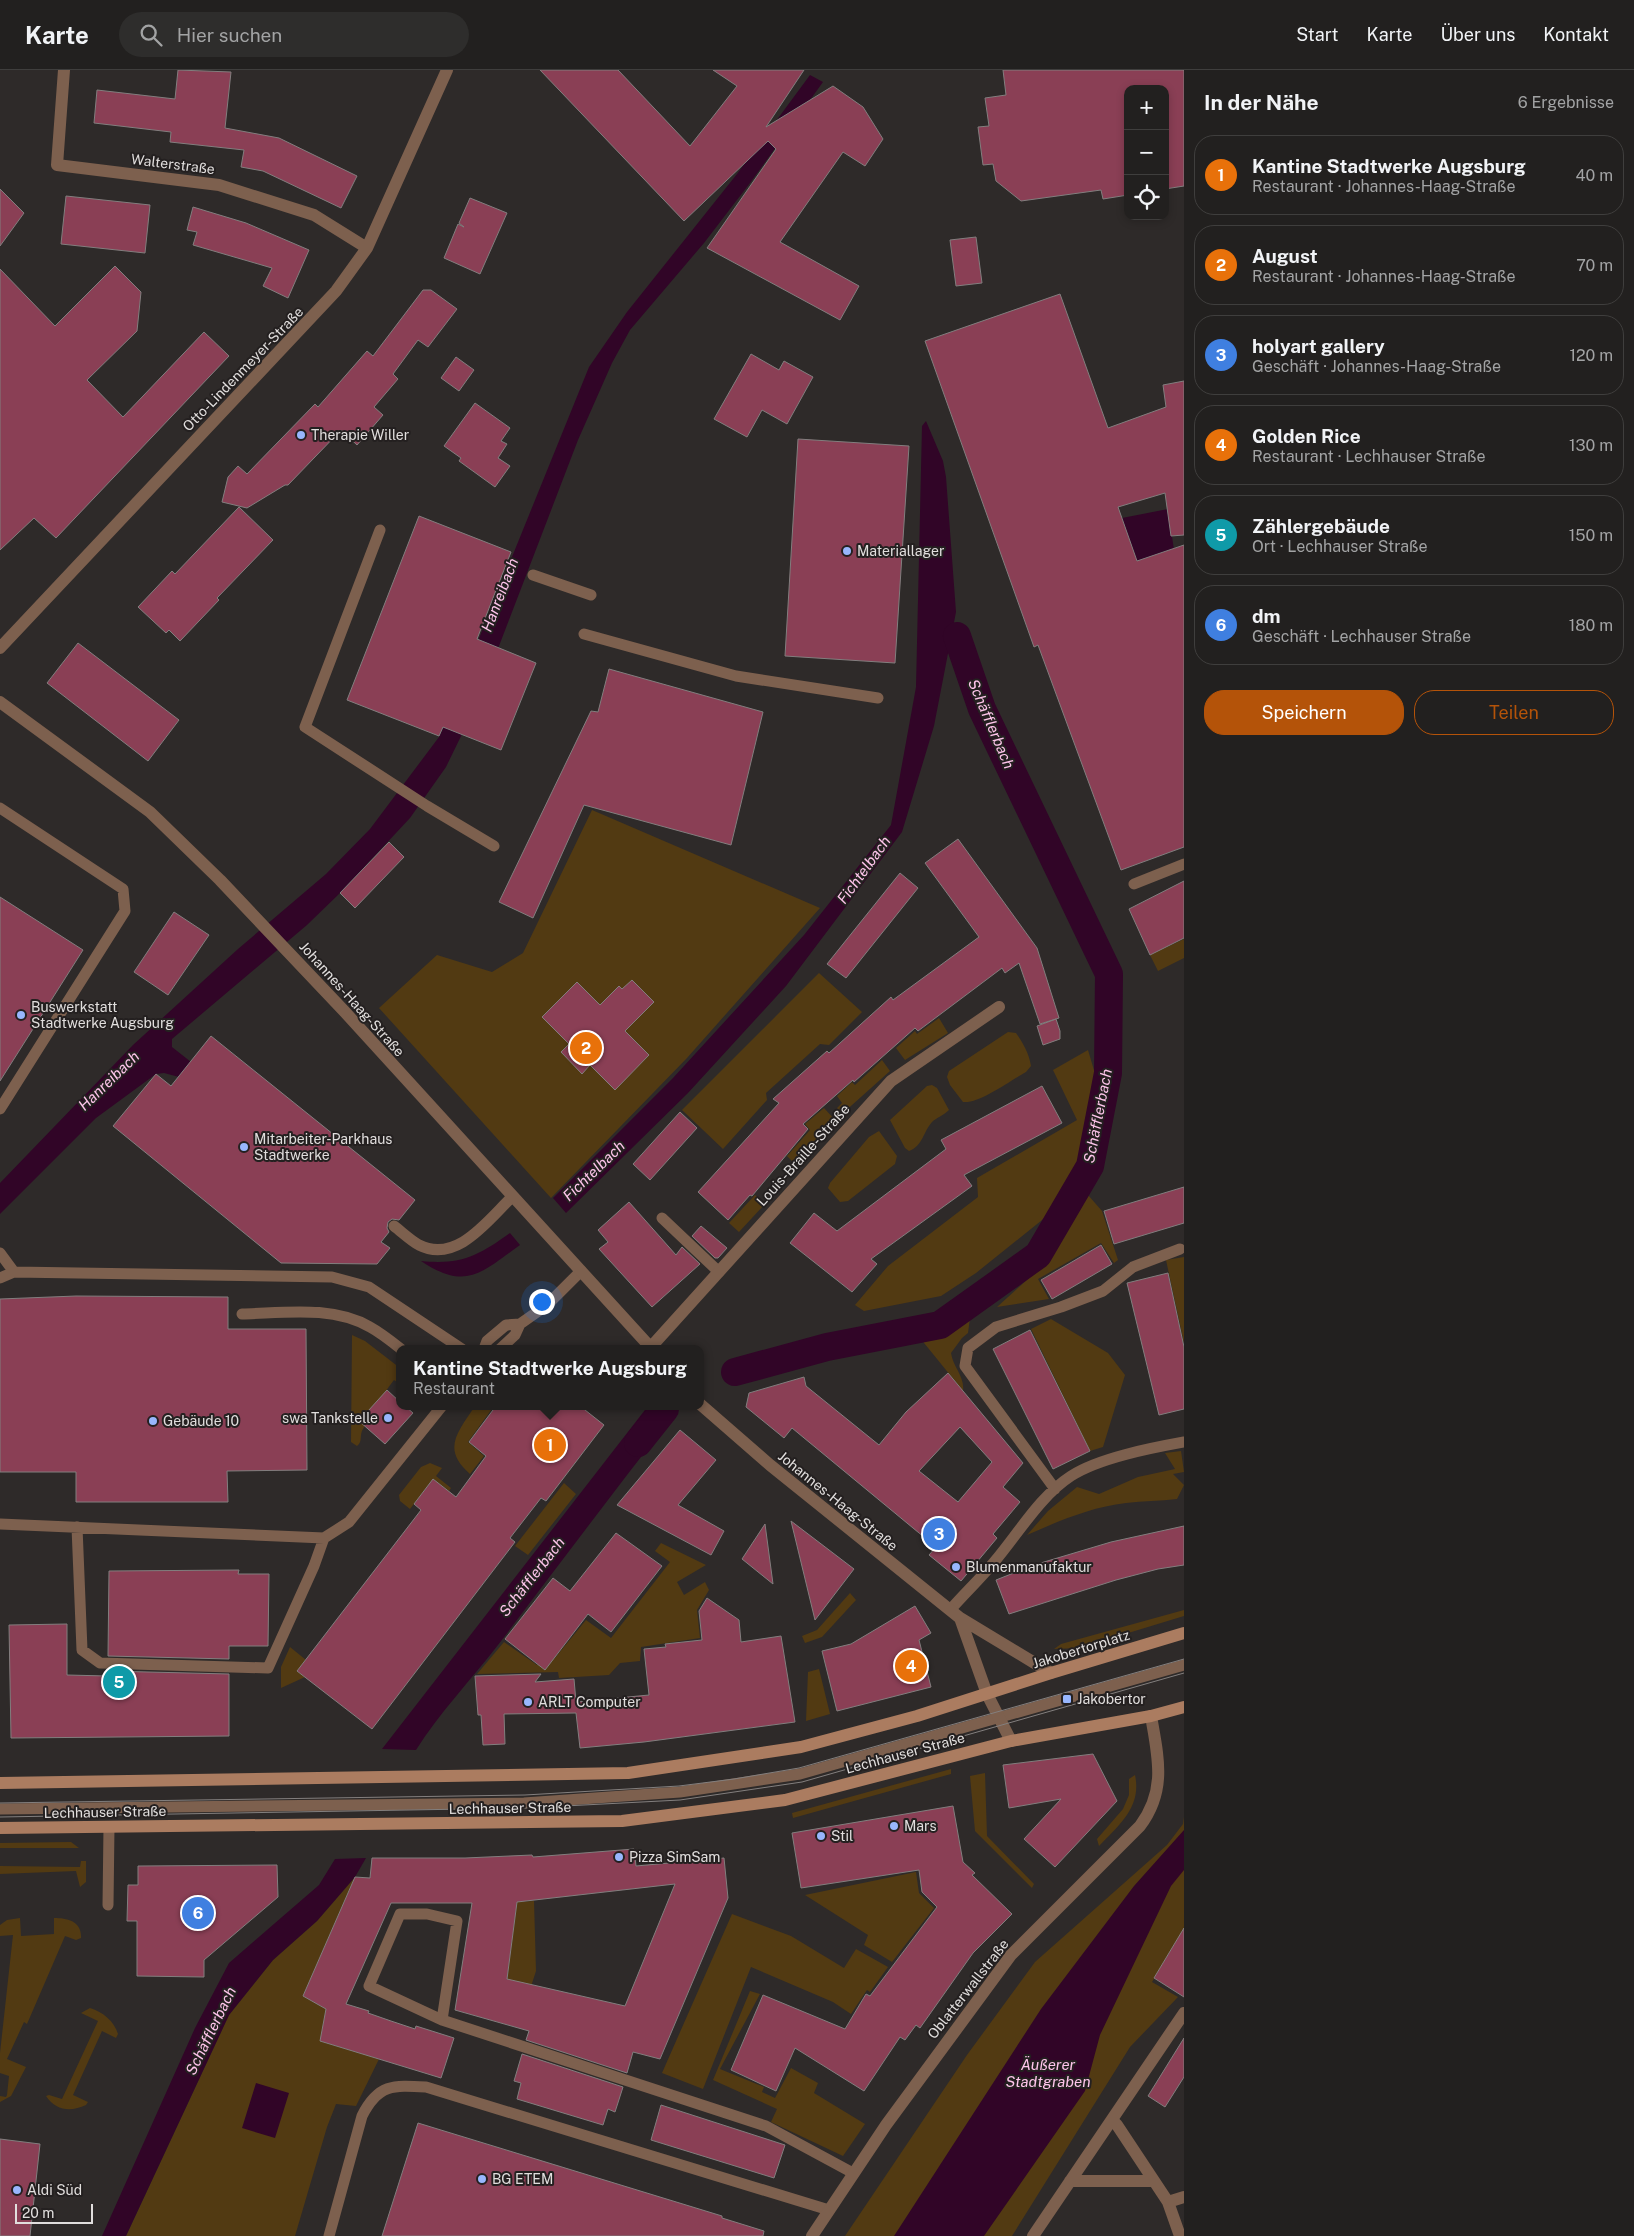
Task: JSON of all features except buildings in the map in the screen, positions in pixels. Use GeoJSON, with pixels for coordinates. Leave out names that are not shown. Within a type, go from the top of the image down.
{"type":"FeatureCollection","features":[{"type":"Feature","properties":{"kind":"street","name":"Walterstraße"},"geometry":{"type":"LineString","coordinates":[[64,70],[57,165],[218,185],[314,215],[367,248]]}},
{"type":"Feature","properties":{"kind":"street","name":"Otto-Lindenmeyer-Straße"},"geometry":{"type":"LineString","coordinates":[[0,648],[326,304],[367,248],[448,70]]}},
{"type":"Feature","properties":{"kind":"street","name":"Johannes-Haag-Straße"},"geometry":{"type":"LineString","coordinates":[[0,702],[150,812],[220,880],[346,1012],[648,1345]]}},
{"type":"Feature","properties":{"kind":"street","name":"Louis-Braille-Straße"},"geometry":{"type":"LineString","coordinates":[[654,1345],[891,1081],[999,1007]]}},
{"type":"Feature","properties":{"kind":"street","name":"Johannes-Haag-Straße"},"geometry":{"type":"LineString","coordinates":[[704,1407],[770,1465],[956,1614],[1051,1673]]}},
{"type":"Feature","properties":{"kind":"street"},"geometry":{"type":"LineString","coordinates":[[956,1614],[987,1694],[1011,1741],[1151,1716],[1184,1707]]}},
{"type":"Feature","properties":{"kind":"street","name":"Jakobertorplatz"},"geometry":{"type":"LineString","coordinates":[[987,1694],[1184,1633]]}},
{"type":"Feature","properties":{"kind":"street"},"geometry":{"type":"LineString","coordinates":[[0,1783],[628,1773],[802,1747],[917,1716],[987,1694]]}},
{"type":"Feature","properties":{"kind":"street","name":"Oblatterwallstraße"},"geometry":{"type":"LineString","coordinates":[[812,2236],[928,2065],[1011,1955],[1140,1826],[1150,1812],[1158,1785],[1159,1759],[1151,1716]]}},
{"type":"Feature","properties":{"kind":"street","name":"Lechhauser Straße"},"geometry":{"type":"LineString","coordinates":[[0,1828],[622,1821],[786,1800],[1011,1741]]}},
{"type":"Feature","properties":{"kind":"street"},"geometry":{"type":"LineString","coordinates":[[1033,2236],[1184,2013]]}},
{"type":"Feature","properties":{"kind":"street"},"geometry":{"type":"LineString","coordinates":[[1112,2120],[1168,2202],[1180,2236]]}},
{"type":"Feature","properties":{"kind":"street"},"geometry":{"type":"LineString","coordinates":[[1070,2181],[1154,2181]]}},
{"type":"Feature","properties":{"kind":"street"},"geometry":{"type":"LineString","coordinates":[[1168,2202],[1184,2196]]}},
{"type":"Feature","properties":{"kind":"lane"},"geometry":{"type":"LineString","coordinates":[[380,530],[305,727],[426,806],[494,846]]}},
{"type":"Feature","properties":{"kind":"lane"},"geometry":{"type":"LineString","coordinates":[[533,575],[590,595]]}},
{"type":"Feature","properties":{"kind":"lane"},"geometry":{"type":"LineString","coordinates":[[584,634],[736,676],[878,698]]}},
{"type":"Feature","properties":{"kind":"lane"},"geometry":{"type":"LineString","coordinates":[[0,808],[123,889],[125,911],[0,1109]]}},
{"type":"Feature","properties":{"kind":"lane"},"geometry":{"type":"LineString","coordinates":[[1134,884],[1184,864]]}},
{"type":"Feature","properties":{"kind":"lane"},"geometry":{"type":"LineString","coordinates":[[394,1226],[418,1244],[434,1250],[445,1250],[456,1247],[472,1236],[512,1196]]}},
{"type":"Feature","properties":{"kind":"lane"},"geometry":{"type":"LineString","coordinates":[[662,1218],[719,1272]]}},
{"type":"Feature","properties":{"kind":"lane"},"geometry":{"type":"LineString","coordinates":[[1055,1490],[965,1366],[968,1348],[996,1327],[1062,1307],[1104,1290],[1133,1267],[1180,1250]]}},
{"type":"Feature","properties":{"kind":"lane"},"geometry":{"type":"LineString","coordinates":[[0,1253],[14,1272]]}},
{"type":"Feature","properties":{"kind":"lane"},"geometry":{"type":"LineString","coordinates":[[504,1345],[515,1335],[520,1324],[546,1305],[581,1271]]}},
{"type":"Feature","properties":{"kind":"lane"},"geometry":{"type":"LineString","coordinates":[[0,1278],[14,1272],[332,1277],[369,1287],[456,1345]]}},
{"type":"Feature","properties":{"kind":"lane"},"geometry":{"type":"LineString","coordinates":[[242,1314],[315,1312],[335,1314],[369,1326],[396,1345]]}},
{"type":"Feature","properties":{"kind":"lane"},"geometry":{"type":"LineString","coordinates":[[486,1345],[487,1341],[506,1325],[520,1324]]}},
{"type":"Feature","properties":{"kind":"lane"},"geometry":{"type":"LineString","coordinates":[[0,1524],[324,1538],[349,1522],[439,1410]]}},
{"type":"Feature","properties":{"kind":"lane"},"geometry":{"type":"LineString","coordinates":[[956,1614],[1018,1530],[1055,1490],[1071,1476],[1085,1469],[1142,1450],[1184,1442]]}},
{"type":"Feature","properties":{"kind":"lane"},"geometry":{"type":"LineString","coordinates":[[77,1527],[82,1650],[100,1663],[268,1668],[314,1566],[324,1538]]}},
{"type":"Feature","properties":{"kind":"lane"},"geometry":{"type":"LineString","coordinates":[[0,1809],[524,1803],[680,1792],[800,1774],[1184,1665]]}},
{"type":"Feature","properties":{"kind":"lane"},"geometry":{"type":"LineString","coordinates":[[108,1905],[109,1827]]}},
{"type":"Feature","properties":{"kind":"lane"},"geometry":{"type":"LineString","coordinates":[[442,2020],[457,1921],[428,1914],[400,1914],[369,1986],[442,2020],[766,2126],[853,2173]]}},
{"type":"Feature","properties":{"kind":"lane"},"geometry":{"type":"LineString","coordinates":[[329,2236],[362,2116],[368,2103],[378,2093],[388,2088],[404,2086],[426,2087],[829,2210]]}},
{"type":"Feature","properties":{"kind":"shaded area"},"geometry":{"type":"Polygon","coordinates":[[[592,810],[820,908],[687,1058],[551,1198],[379,1008],[437,955],[492,972],[523,953],[592,810]]]}},
{"type":"Feature","properties":{"kind":"shaded area"},"geometry":{"type":"Polygon","coordinates":[[[1184,939],[1184,958],[1158,971],[1150,955],[1184,939]]]}},
{"type":"Feature","properties":{"kind":"shaded area"},"geometry":{"type":"Polygon","coordinates":[[[819,973],[862,1012],[829,1045],[820,1044],[766,1093],[767,1100],[723,1149],[682,1110],[819,973]]]}},
{"type":"Feature","properties":{"kind":"shaded area"},"geometry":{"type":"Polygon","coordinates":[[[939,1018],[948,1033],[905,1060],[896,1048],[915,1031],[917,1034],[939,1018]]]}},
{"type":"Feature","properties":{"kind":"shaded area"},"geometry":{"type":"Polygon","coordinates":[[[1008,1032],[1016,1033],[1019,1037],[1027,1052],[1031,1066],[1026,1072],[995,1091],[970,1102],[963,1102],[950,1085],[947,1077],[949,1071],[1008,1032]]]}},
{"type":"Feature","properties":{"kind":"shaded area"},"geometry":{"type":"Polygon","coordinates":[[[1088,1050],[1096,1077],[1084,1160],[1052,1212],[976,1273],[941,1296],[864,1311],[855,1305],[888,1266],[978,1197],[977,1178],[1077,1120],[1053,1070],[1088,1050]]]}},
{"type":"Feature","properties":{"kind":"shaded area"},"geometry":{"type":"Polygon","coordinates":[[[882,1060],[890,1071],[842,1114],[837,1108],[842,1103],[837,1096],[852,1082],[855,1085],[882,1060]]]}},
{"type":"Feature","properties":{"kind":"shaded area"},"geometry":{"type":"Polygon","coordinates":[[[932,1085],[937,1088],[949,1110],[932,1122],[917,1146],[909,1151],[905,1148],[890,1120],[927,1086],[932,1085]]]}},
{"type":"Feature","properties":{"kind":"shaded area"},"geometry":{"type":"Polygon","coordinates":[[[824,1108],[836,1121],[816,1140],[796,1165],[787,1156],[810,1130],[805,1124],[824,1108]]]}},
{"type":"Feature","properties":{"kind":"shaded area"},"geometry":{"type":"Polygon","coordinates":[[[879,1131],[897,1156],[895,1164],[848,1201],[840,1202],[828,1188],[830,1183],[869,1137],[879,1131]]]}},
{"type":"Feature","properties":{"kind":"shaded area"},"geometry":{"type":"Polygon","coordinates":[[[755,1195],[765,1204],[739,1232],[729,1223],[755,1195]]]}},
{"type":"Feature","properties":{"kind":"shaded area"},"geometry":{"type":"Polygon","coordinates":[[[1088,1195],[1102,1211],[1118,1260],[1114,1263],[1101,1243],[1038,1279],[1049,1299],[997,1307],[1040,1268],[1088,1195]]]}},
{"type":"Feature","properties":{"kind":"shaded area"},"geometry":{"type":"Polygon","coordinates":[[[1184,1257],[1184,1343],[1166,1260],[1184,1257]]]}},
{"type":"Feature","properties":{"kind":"shaded area"},"geometry":{"type":"Polygon","coordinates":[[[970,1318],[968,1333],[951,1353],[961,1377],[963,1391],[920,1338],[940,1334],[970,1318]]]}},
{"type":"Feature","properties":{"kind":"shaded area"},"geometry":{"type":"Polygon","coordinates":[[[1051,1319],[1108,1353],[1125,1375],[1103,1447],[1090,1451],[1031,1329],[1051,1319]]]}},
{"type":"Feature","properties":{"kind":"shaded area"},"geometry":{"type":"Polygon","coordinates":[[[352,1335],[365,1341],[396,1365],[396,1381],[394,1380],[363,1429],[360,1442],[357,1446],[351,1442],[352,1335]]]}},
{"type":"Feature","properties":{"kind":"shaded area"},"geometry":{"type":"Polygon","coordinates":[[[472,1410],[491,1410],[468,1442],[484,1456],[470,1474],[461,1465],[454,1448],[458,1432],[472,1410]]]}},
{"type":"Feature","properties":{"kind":"shaded area"},"geometry":{"type":"Polygon","coordinates":[[[1181,1451],[1184,1472],[1173,1474],[1184,1485],[1177,1499],[1126,1503],[1100,1508],[1063,1520],[1027,1535],[1048,1511],[1077,1487],[1099,1494],[1138,1477],[1175,1469],[1165,1453],[1181,1451]]]}},
{"type":"Feature","properties":{"kind":"shaded area"},"geometry":{"type":"Polygon","coordinates":[[[430,1463],[442,1468],[436,1476],[451,1488],[449,1491],[433,1479],[410,1509],[400,1501],[399,1495],[421,1467],[430,1463]]]}},
{"type":"Feature","properties":{"kind":"shaded area"},"geometry":{"type":"Polygon","coordinates":[[[564,1483],[576,1494],[528,1555],[515,1546],[564,1483]]]}},
{"type":"Feature","properties":{"kind":"shaded area"},"geometry":{"type":"Polygon","coordinates":[[[661,1543],[706,1565],[677,1582],[684,1595],[705,1582],[709,1590],[697,1610],[700,1638],[641,1647],[640,1661],[620,1663],[609,1675],[559,1678],[558,1672],[477,1674],[504,1642],[537,1665],[541,1660],[554,1659],[586,1620],[611,1638],[670,1562],[655,1551],[661,1543]]]}},
{"type":"Feature","properties":{"kind":"shaded area"},"geometry":{"type":"Polygon","coordinates":[[[850,1593],[856,1600],[822,1637],[805,1643],[802,1636],[817,1630],[850,1593]]]}},
{"type":"Feature","properties":{"kind":"shaded area"},"geometry":{"type":"Polygon","coordinates":[[[1184,1610],[1184,1616],[1079,1648],[1054,1649],[1061,1644],[1184,1610]]]}},
{"type":"Feature","properties":{"kind":"shaded area"},"geometry":{"type":"Polygon","coordinates":[[[290,1647],[306,1660],[297,1671],[305,1677],[281,1688],[281,1667],[290,1647]]]}},
{"type":"Feature","properties":{"kind":"shaded area"},"geometry":{"type":"Polygon","coordinates":[[[819,1669],[830,1714],[806,1721],[808,1672],[819,1669]]]}},
{"type":"Feature","properties":{"kind":"shaded area"},"geometry":{"type":"Polygon","coordinates":[[[951,1769],[951,1774],[793,1818],[792,1813],[951,1769]]]}},
{"type":"Feature","properties":{"kind":"shaded area"},"geometry":{"type":"Polygon","coordinates":[[[985,1773],[987,1836],[1034,1884],[1032,1888],[975,1831],[970,1776],[985,1773]]]}},
{"type":"Feature","properties":{"kind":"shaded area"},"geometry":{"type":"Polygon","coordinates":[[[1135,1775],[1135,1797],[1132,1806],[1121,1823],[1099,1846],[1097,1839],[1123,1809],[1129,1795],[1129,1779],[1135,1775]]]}},
{"type":"Feature","properties":{"kind":"shaded area"},"geometry":{"type":"Polygon","coordinates":[[[1184,1817],[1184,1929],[1152,1982],[1178,1997],[1130,2047],[1012,2236],[845,2236],[967,2055],[1035,1962],[1167,1845],[1183,1824],[1184,1817]]]}},
{"type":"Feature","properties":{"kind":"shaded area"},"geometry":{"type":"Polygon","coordinates":[[[71,1842],[79,1848],[0,1848],[0,1843],[71,1842]]]}},
{"type":"Feature","properties":{"kind":"shaded area"},"geometry":{"type":"Polygon","coordinates":[[[81,1861],[86,1861],[86,1882],[80,1887],[76,1871],[0,1874],[0,1866],[80,1867],[81,1861]]]}},
{"type":"Feature","properties":{"kind":"shaded area"},"geometry":{"type":"Polygon","coordinates":[[[916,1872],[919,1893],[934,1908],[892,1962],[864,1945],[868,1935],[805,1895],[916,1872]]]}},
{"type":"Feature","properties":{"kind":"shaded area"},"geometry":{"type":"Polygon","coordinates":[[[355,1877],[303,1996],[326,2009],[320,2041],[379,2059],[356,2106],[336,2104],[327,2127],[295,2236],[126,2236],[229,2015],[273,1960],[317,1921],[355,1877]]]}},
{"type":"Feature","properties":{"kind":"shaded area"},"geometry":{"type":"Polygon","coordinates":[[[534,1901],[536,1971],[524,2008],[504,2004],[517,1902],[534,1901]]]}},
{"type":"Feature","properties":{"kind":"shaded area"},"geometry":{"type":"Polygon","coordinates":[[[732,1914],[791,1936],[844,1968],[856,1949],[888,1967],[870,1992],[867,1990],[851,2014],[833,2002],[751,1967],[703,2089],[662,2073],[732,1914]]]}},
{"type":"Feature","properties":{"kind":"shaded area"},"geometry":{"type":"Polygon","coordinates":[[[20,1918],[21,1936],[54,1934],[54,1918],[59,1918],[76,1924],[81,1932],[81,1938],[76,1940],[65,1936],[27,2024],[24,2022],[7,2059],[26,2067],[11,2096],[0,2102],[0,2096],[6,2097],[7,2095],[9,2076],[0,2073],[0,2053],[13,1935],[0,1936],[0,1925],[7,1920],[20,1918]]]}},
{"type":"Feature","properties":{"kind":"shaded area"},"geometry":{"type":"Polygon","coordinates":[[[750,1991],[760,1994],[720,2069],[764,2087],[762,2092],[775,2098],[791,2068],[818,2083],[814,2093],[865,2124],[843,2156],[771,2122],[777,2109],[713,2080],[750,1991]]]}},
{"type":"Feature","properties":{"kind":"shaded area"},"geometry":{"type":"Polygon","coordinates":[[[90,2008],[107,2018],[114,2025],[118,2034],[116,2038],[102,2031],[73,2095],[88,2102],[86,2105],[75,2109],[64,2109],[54,2105],[46,2096],[49,2095],[62,2099],[98,2021],[81,2013],[90,2008]]]}},
{"type":"Feature","properties":{"kind":"water","name":"Hanreibach"},"geometry":{"type":"Polygon","coordinates":[[[810,75],[823,82],[704,243],[630,330],[612,363],[578,440],[499,646],[464,730],[446,767],[410,818],[340,893],[307,925],[172,1039],[172,1047],[191,1062],[179,1077],[164,1073],[156,1074],[96,1118],[0,1214],[0,1183],[133,1045],[238,949],[326,874],[370,829],[439,737],[589,367],[627,312],[737,174],[810,75]]]}},
{"type":"Feature","properties":{"kind":"water","name":"Fichtelbach"},"geometry":{"type":"Polygon","coordinates":[[[926,421],[943,461],[946,477],[956,612],[934,726],[902,832],[786,986],[688,1093],[566,1213],[553,1198],[673,1078],[804,935],[891,825],[916,687],[922,426],[926,421]]]}},
{"type":"Feature","properties":{"kind":"water"},"geometry":{"type":"Polygon","coordinates":[[[1168,509],[1174,550],[1137,561],[1122,518],[1168,509]]]}},
{"type":"Feature","properties":{"kind":"water"},"geometry":{"type":"Polygon","coordinates":[[[510,1233],[520,1245],[494,1264],[473,1275],[462,1277],[450,1275],[421,1261],[447,1262],[468,1257],[488,1248],[510,1233]]]}},
{"type":"Feature","properties":{"kind":"water"},"geometry":{"type":"Polygon","coordinates":[[[645,1410],[659,1410],[669,1421],[498,1645],[445,1709],[416,1750],[382,1749],[645,1410]]]}},
{"type":"Feature","properties":{"kind":"water","name":"Äußerer Stadtgraben"},"geometry":{"type":"Polygon","coordinates":[[[1184,1830],[1184,1870],[1171,1886],[1100,2035],[1085,2091],[984,2236],[894,2236],[1041,2009],[1134,1886],[1184,1830]]]}},
{"type":"Feature","properties":{"kind":"water"},"geometry":{"type":"Polygon","coordinates":[[[366,1858],[355,1877],[317,1921],[273,1960],[229,2015],[126,2236],[102,2236],[195,2028],[229,1963],[319,1885],[335,1859],[366,1858]]]}},
{"type":"Feature","properties":{"kind":"water"},"geometry":{"type":"Polygon","coordinates":[[[256,2083],[289,2093],[275,2138],[242,2128],[256,2083]]]}},
{"type":"Feature","properties":{"kind":"waterway","name":"Schäfflerbach"},"geometry":{"type":"LineString","coordinates":[[735,1372],[827,1347],[940,1325],[1038,1255],[1090,1166],[1108,1073],[1109,974],[982,709],[957,636]]}},
{"type":"Feature","properties":{"kind":"waterway","name":"Schäfflerbach"},"geometry":{"type":"LineString","coordinates":[[638,1443],[664,1410]]}},
{"type":"Feature","properties":{"kind":"tram line"},"geometry":{"type":"LineString","coordinates":[[0,1803],[525,1795],[679,1786],[799,1768],[1184,1659]]}},
{"type":"Feature","properties":{"kind":"tram line"},"geometry":{"type":"LineString","coordinates":[[0,1817],[526,1808],[680,1800],[802,1782],[1184,1673]]}},
{"type":"Feature","properties":{"kind":"place","name":"Therapie Willer"},"geometry":{"type":"Point","coordinates":[301,435]}},
{"type":"Feature","properties":{"kind":"place","name":"Materiallager"},"geometry":{"type":"Point","coordinates":[847,551]}},
{"type":"Feature","properties":{"kind":"place","name":"Buswerkstatt Stadtwerke Augsburg"},"geometry":{"type":"Point","coordinates":[21,1015]}},
{"type":"Feature","properties":{"kind":"place","name":"August"},"geometry":{"type":"Point","coordinates":[586,1048]}},
{"type":"Feature","properties":{"kind":"place","name":"Mitarbeiter-Parkhaus Stadtwerke"},"geometry":{"type":"Point","coordinates":[244,1147]}},
{"type":"Feature","properties":{"kind":"place","name":"swa Tankstelle"},"geometry":{"type":"Point","coordinates":[388,1418]}},
{"type":"Feature","properties":{"kind":"place","name":"Gebäude 10"},"geometry":{"type":"Point","coordinates":[153,1421]}},
{"type":"Feature","properties":{"kind":"place","name":"Kantine Stadtwerke Augsburg"},"geometry":{"type":"Point","coordinates":[550,1445]}},
{"type":"Feature","properties":{"kind":"place","name":"holyart gallery"},"geometry":{"type":"Point","coordinates":[939,1534]}},
{"type":"Feature","properties":{"kind":"place","name":"Blumenmanufaktur"},"geometry":{"type":"Point","coordinates":[956,1567]}},
{"type":"Feature","properties":{"kind":"place","name":"Golden Rice"},"geometry":{"type":"Point","coordinates":[911,1666]}},
{"type":"Feature","properties":{"kind":"place","name":"Zählergebäude"},"geometry":{"type":"Point","coordinates":[119,1682]}},
{"type":"Feature","properties":{"kind":"place","name":"Jakobertor"},"geometry":{"type":"Point","coordinates":[1067,1699]}},
{"type":"Feature","properties":{"kind":"place","name":"ARLT Computer"},"geometry":{"type":"Point","coordinates":[528,1702]}},
{"type":"Feature","properties":{"kind":"place","name":"Mars"},"geometry":{"type":"Point","coordinates":[894,1826]}},
{"type":"Feature","properties":{"kind":"place","name":"Stil"},"geometry":{"type":"Point","coordinates":[821,1836]}},
{"type":"Feature","properties":{"kind":"place","name":"Pizza SimSam"},"geometry":{"type":"Point","coordinates":[619,1857]}},
{"type":"Feature","properties":{"kind":"place","name":"dm"},"geometry":{"type":"Point","coordinates":[198,1913]}},
{"type":"Feature","properties":{"kind":"place","name":"BG ETEM"},"geometry":{"type":"Point","coordinates":[482,2179]}},
{"type":"Feature","properties":{"kind":"place","name":"Aldi Süd"},"geometry":{"type":"Point","coordinates":[17,2190]}}]}
